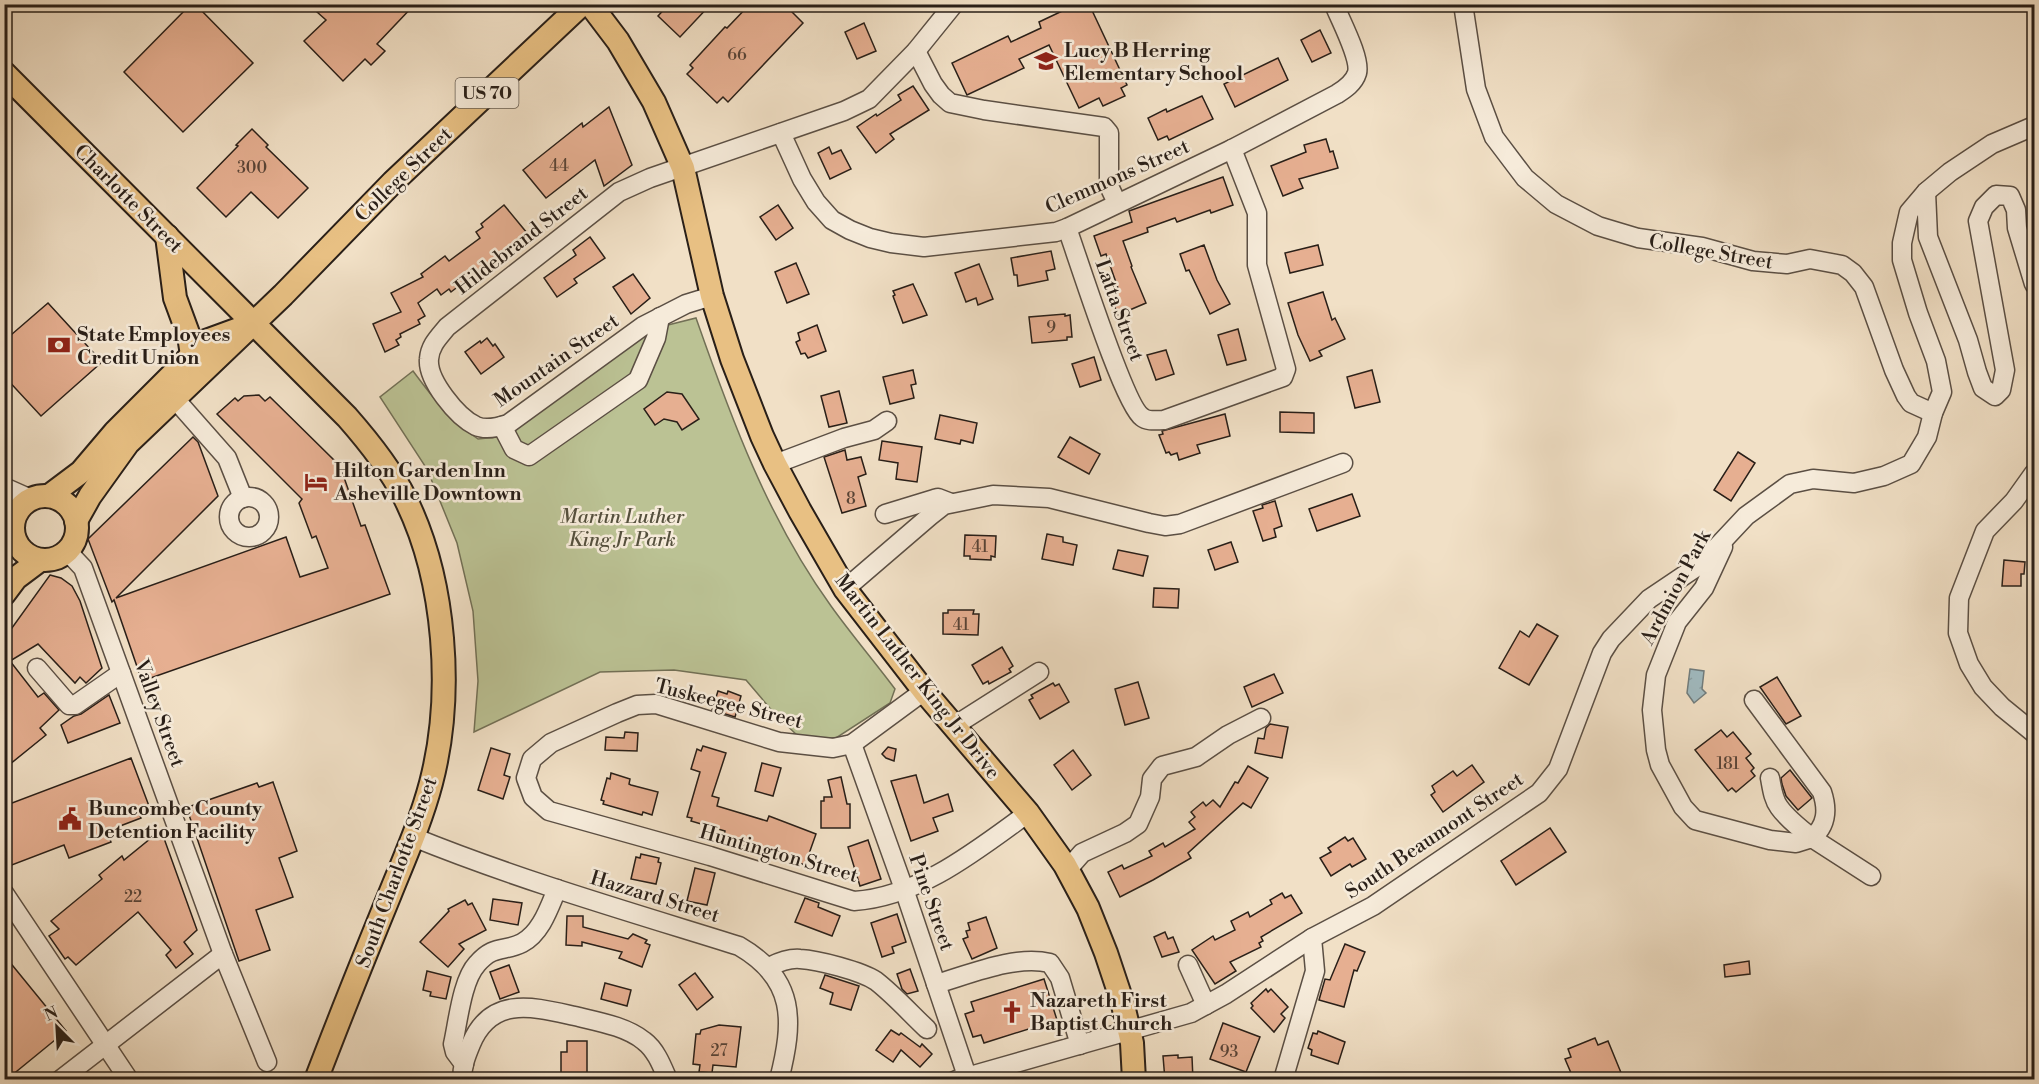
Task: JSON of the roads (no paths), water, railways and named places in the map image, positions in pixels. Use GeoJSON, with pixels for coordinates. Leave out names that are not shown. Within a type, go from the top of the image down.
{"type":"FeatureCollection","features":[{"type":"Feature","properties":{"kind":"main road","name":"College Street"},"geometry":{"type":"LineString","coordinates":[[76,522],[90,496],[128,443],[254,323],[393,182],[582,4]]}},
{"type":"Feature","properties":{"kind":"main road","name":"Martin Luther King Jr Drive"},"geometry":{"type":"LineString","coordinates":[[590,4],[618,41],[654,102],[683,168],[712,296],[732,359],[775,464],[845,589],[924,691],[1028,813],[1068,869],[1107,953],[1130,1031],[1134,1080]]}},
{"type":"Feature","properties":{"kind":"main road","name":"Charlotte Street"},"geometry":{"type":"LineString","coordinates":[[4,73],[254,323]]}},
{"type":"Feature","properties":{"kind":"main road"},"geometry":{"type":"LineString","coordinates":[[167,236],[175,298],[189,336],[192,356]]}},
{"type":"Feature","properties":{"kind":"main road","name":"College Street"},"geometry":{"type":"LineString","coordinates":[[40,498],[81,472],[115,432],[206,341],[254,323]]}},
{"type":"Feature","properties":{"kind":"main road","name":"South Charlotte Street"},"geometry":{"type":"LineString","coordinates":[[254,323],[347,417],[370,444],[405,499],[431,572],[439,612],[443,659],[441,730],[431,783],[413,837],[316,1080]]}},
{"type":"Feature","properties":{"kind":"main road"},"geometry":{"type":"LineString","coordinates":[[4,555],[10,524],[22,506],[40,498],[64,502],[69,508],[76,522],[75,538],[67,551],[59,557],[40,560],[16,578],[4,594]]}},
{"type":"Feature","properties":{"kind":"main road"},"geometry":{"type":"LineString","coordinates":[[10,524],[19,549],[40,560]]}},
{"type":"Feature","properties":{"kind":"street"},"geometry":{"type":"LineString","coordinates":[[683,168],[844,111],[869,99],[916,51],[954,4]]}},
{"type":"Feature","properties":{"kind":"street","name":"Clemmons Street"},"geometry":{"type":"LineString","coordinates":[[781,133],[802,179],[816,202],[832,220],[870,238],[924,247],[1056,232],[1232,149],[1349,86],[1357,74],[1358,63],[1334,4]]}},
{"type":"Feature","properties":{"kind":"street","name":"College Street"},"geometry":{"type":"LineString","coordinates":[[1463,4],[1476,89],[1494,137],[1525,178],[1556,204],[1598,226],[1638,238],[1702,247],[1753,261],[1787,264],[1810,259],[1842,265],[1853,273],[1864,287],[1894,370],[1906,396],[1911,403],[1933,413]]}},
{"type":"Feature","properties":{"kind":"street"},"geometry":{"type":"LineString","coordinates":[[916,51],[933,84],[950,103],[976,109],[1104,127],[1109,134],[1109,186],[1117,203]]}},
{"type":"Feature","properties":{"kind":"street"},"geometry":{"type":"LineString","coordinates":[[1933,413],[1942,392],[1936,361],[1902,260],[1904,229],[1909,212],[1926,192],[1950,172],[1992,144],[2034,126]]}},
{"type":"Feature","properties":{"kind":"street","name":"Latta Street"},"geometry":{"type":"LineString","coordinates":[[1067,228],[1132,407],[1142,418],[1151,421],[1164,420],[1283,376],[1286,369],[1257,265],[1257,213],[1232,149]]}},
{"type":"Feature","properties":{"kind":"street","name":"Hildebrand Street"},"geometry":{"type":"LineString","coordinates":[[436,384],[429,361],[433,345],[447,327],[619,192],[650,178],[683,168]]}},
{"type":"Feature","properties":{"kind":"street"},"geometry":{"type":"LineString","coordinates":[[1926,192],[1928,237],[1964,330],[1983,388],[1995,396],[2001,390],[2005,370],[1978,221],[1984,207],[1996,195],[2010,196],[2016,210],[2017,228],[2034,284]]}},
{"type":"Feature","properties":{"kind":"street","name":"Mountain Street"},"geometry":{"type":"LineString","coordinates":[[436,384],[453,409],[477,427],[497,428],[643,326],[686,304],[712,296]]}},
{"type":"Feature","properties":{"kind":"street"},"geometry":{"type":"LineString","coordinates":[[502,426],[514,449],[529,456],[638,380],[656,339],[660,316]]}},
{"type":"Feature","properties":{"kind":"street"},"geometry":{"type":"LineString","coordinates":[[175,399],[227,458],[243,498]]}},
{"type":"Feature","properties":{"kind":"street","name":"South Beaumont Street"},"geometry":{"type":"LineString","coordinates":[[1312,938],[1373,906],[1539,793],[1558,769],[1602,653],[1611,639],[1649,599],[1701,564],[1746,516],[1790,484],[1813,479],[1854,483],[1884,476],[1911,464],[1927,437],[1933,413]]}},
{"type":"Feature","properties":{"kind":"street"},"geometry":{"type":"LineString","coordinates":[[775,464],[844,438],[874,430],[886,421]]}},
{"type":"Feature","properties":{"kind":"street"},"geometry":{"type":"LineString","coordinates":[[845,589],[930,516],[951,503],[993,495],[1049,498],[1149,524],[1165,526],[1180,524],[1343,463]]}},
{"type":"Feature","properties":{"kind":"street"},"geometry":{"type":"LineString","coordinates":[[2034,473],[2014,501],[1985,531],[1959,598],[1958,633],[1969,664],[1983,687],[2034,733]]}},
{"type":"Feature","properties":{"kind":"street"},"geometry":{"type":"LineString","coordinates":[[4,487],[40,498]]}},
{"type":"Feature","properties":{"kind":"street"},"geometry":{"type":"LineString","coordinates":[[885,514],[938,498],[951,503]]}},
{"type":"Feature","properties":{"kind":"street","name":"Ardmion Park"},"geometry":{"type":"LineString","coordinates":[[1730,532],[1704,588],[1677,622],[1665,648],[1656,675],[1652,710],[1656,750],[1666,779],[1683,807],[1695,820],[1770,840],[1796,843],[1812,838]]}},
{"type":"Feature","properties":{"kind":"street","name":"Valley Street"},"geometry":{"type":"LineString","coordinates":[[67,551],[82,568],[223,954],[267,1062]]}},
{"type":"Feature","properties":{"kind":"street"},"geometry":{"type":"LineString","coordinates":[[37,668],[69,705],[75,705],[121,673]]}},
{"type":"Feature","properties":{"kind":"street"},"geometry":{"type":"LineString","coordinates":[[954,726],[1039,672]]}},
{"type":"Feature","properties":{"kind":"street"},"geometry":{"type":"LineString","coordinates":[[852,744],[924,691]]}},
{"type":"Feature","properties":{"kind":"street"},"geometry":{"type":"LineString","coordinates":[[1754,700],[1822,792],[1826,802],[1825,823],[1812,838]]}},
{"type":"Feature","properties":{"kind":"street","name":"Tuskeegee Street"},"geometry":{"type":"LineString","coordinates":[[571,818],[549,811],[533,797],[526,778],[532,759],[551,742],[637,705],[656,704],[778,742],[833,748],[852,744]]}},
{"type":"Feature","properties":{"kind":"street"},"geometry":{"type":"LineString","coordinates":[[1068,869],[1082,853],[1125,833],[1138,824],[1150,797],[1152,779],[1162,766],[1196,757],[1228,735],[1261,718]]}},
{"type":"Feature","properties":{"kind":"street","name":"Pine Street"},"geometry":{"type":"LineString","coordinates":[[852,744],[936,984],[963,1078]]}},
{"type":"Feature","properties":{"kind":"street"},"geometry":{"type":"LineString","coordinates":[[1770,778],[1779,808],[1800,829],[1870,876]]}},
{"type":"Feature","properties":{"kind":"street","name":"Huntington Street"},"geometry":{"type":"LineString","coordinates":[[571,818],[710,856],[854,901],[866,900],[904,889],[933,876],[982,847],[1028,813]]}},
{"type":"Feature","properties":{"kind":"street","name":"Hazzard Street"},"geometry":{"type":"LineString","coordinates":[[413,837],[467,859],[739,946],[757,956],[779,981],[786,1002],[787,1049],[779,1080]]}},
{"type":"Feature","properties":{"kind":"street"},"geometry":{"type":"LineString","coordinates":[[463,1072],[453,1044],[467,984],[475,966],[488,953],[521,944],[535,934],[557,889]]}},
{"type":"Feature","properties":{"kind":"street"},"geometry":{"type":"LineString","coordinates":[[4,893],[129,1080]]}},
{"type":"Feature","properties":{"kind":"street"},"geometry":{"type":"LineString","coordinates":[[963,1078],[1174,1019],[1206,1005],[1312,938],[1315,971],[1283,1080]]}},
{"type":"Feature","properties":{"kind":"street"},"geometry":{"type":"LineString","coordinates":[[60,1080],[223,954]]}},
{"type":"Feature","properties":{"kind":"street"},"geometry":{"type":"LineString","coordinates":[[769,967],[787,960],[800,959],[851,970],[870,978],[927,1029]]}},
{"type":"Feature","properties":{"kind":"street"},"geometry":{"type":"LineString","coordinates":[[936,984],[1008,964],[1035,960],[1050,963],[1060,978],[1080,1045]]}},
{"type":"Feature","properties":{"kind":"street"},"geometry":{"type":"LineString","coordinates":[[1188,966],[1206,1005]]}},
{"type":"Feature","properties":{"kind":"street"},"geometry":{"type":"LineString","coordinates":[[463,1072],[476,1033],[484,1022],[513,1007],[587,1019],[635,1035],[646,1042],[654,1052],[668,1080]]}},
{"type":"Feature","properties":{"kind":"water"},"geometry":{"type":"Polygon","coordinates":[[[1690,669],[1704,671],[1702,689],[1706,693],[1694,703],[1687,693],[1690,669]]]}},
{"type":"Feature","properties":{"kind":"place","name":"Lucy B Herring Elementary School"},"geometry":{"type":"Point","coordinates":[1046,61]}},
{"type":"Feature","properties":{"kind":"place","name":"State Employees Credit Union"},"geometry":{"type":"Point","coordinates":[59,345]}},
{"type":"Feature","properties":{"kind":"place","name":"Hilton Garden Inn Asheville Downtown"},"geometry":{"type":"Point","coordinates":[316,482]}},
{"type":"Feature","properties":{"kind":"place","name":"Buncombe County Detention Facility"},"geometry":{"type":"Point","coordinates":[70,819]}},
{"type":"Feature","properties":{"kind":"place","name":"Nazareth First Baptist Church"},"geometry":{"type":"Point","coordinates":[1012,1012]}},
{"type":"Feature","properties":{"kind":"park label","name":"Martin Luther King Jr Park"},"geometry":{"type":"Point","coordinates":[622,528]}}]}
